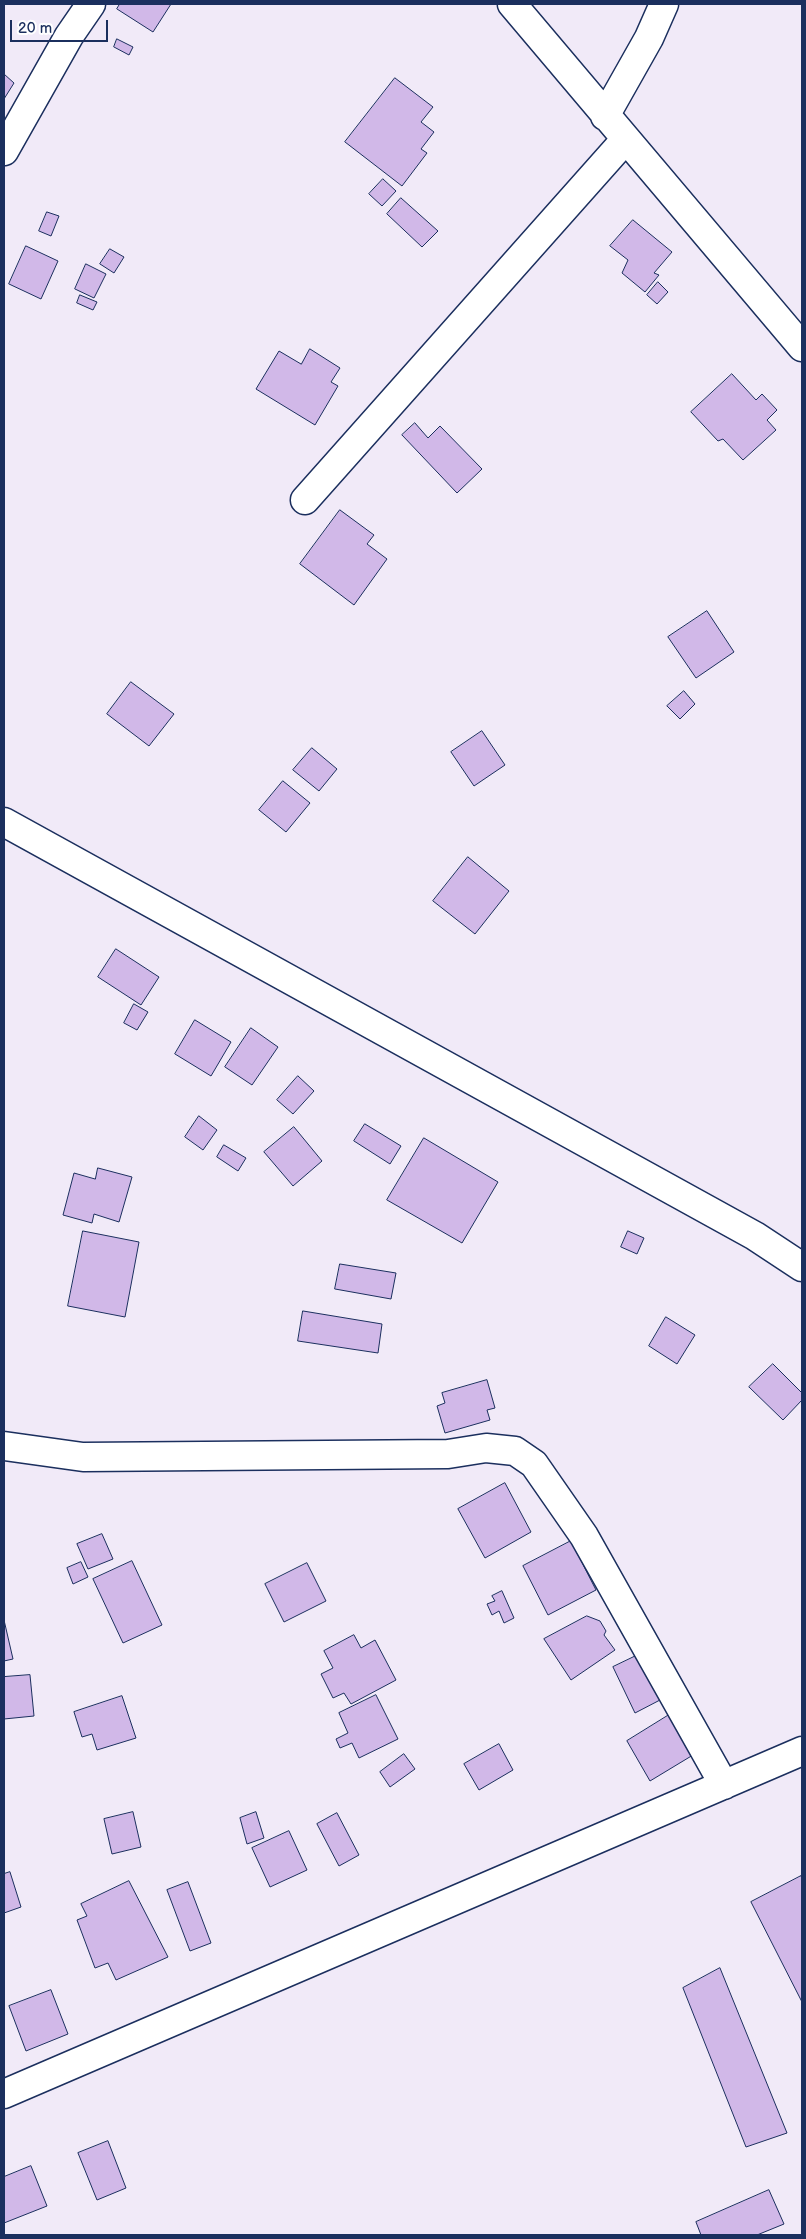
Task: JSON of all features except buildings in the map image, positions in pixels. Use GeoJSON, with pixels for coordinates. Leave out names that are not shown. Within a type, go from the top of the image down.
{"type":"FeatureCollection","features":[{"type":"Feature","properties":{"kind":"street"},"geometry":{"type":"LineString","coordinates":[[4,151],[69,36],[91,4]]}},
{"type":"Feature","properties":{"kind":"street"},"geometry":{"type":"LineString","coordinates":[[512,4],[625,140],[802,347]]}},
{"type":"Feature","properties":{"kind":"street"},"geometry":{"type":"LineString","coordinates":[[605,116],[650,38],[664,4]]}},
{"type":"Feature","properties":{"kind":"street"},"geometry":{"type":"LineString","coordinates":[[305,500],[625,140]]}},
{"type":"Feature","properties":{"kind":"street"},"geometry":{"type":"LineString","coordinates":[[4,822],[747,1231],[802,1267]]}},
{"type":"Feature","properties":{"kind":"street"},"geometry":{"type":"LineString","coordinates":[[4,1446],[83,1457],[448,1454],[486,1448],[515,1451],[534,1464],[584,1536],[724,1785]]}},
{"type":"Feature","properties":{"kind":"street"},"geometry":{"type":"LineString","coordinates":[[4,2094],[802,1751]]}}]}
